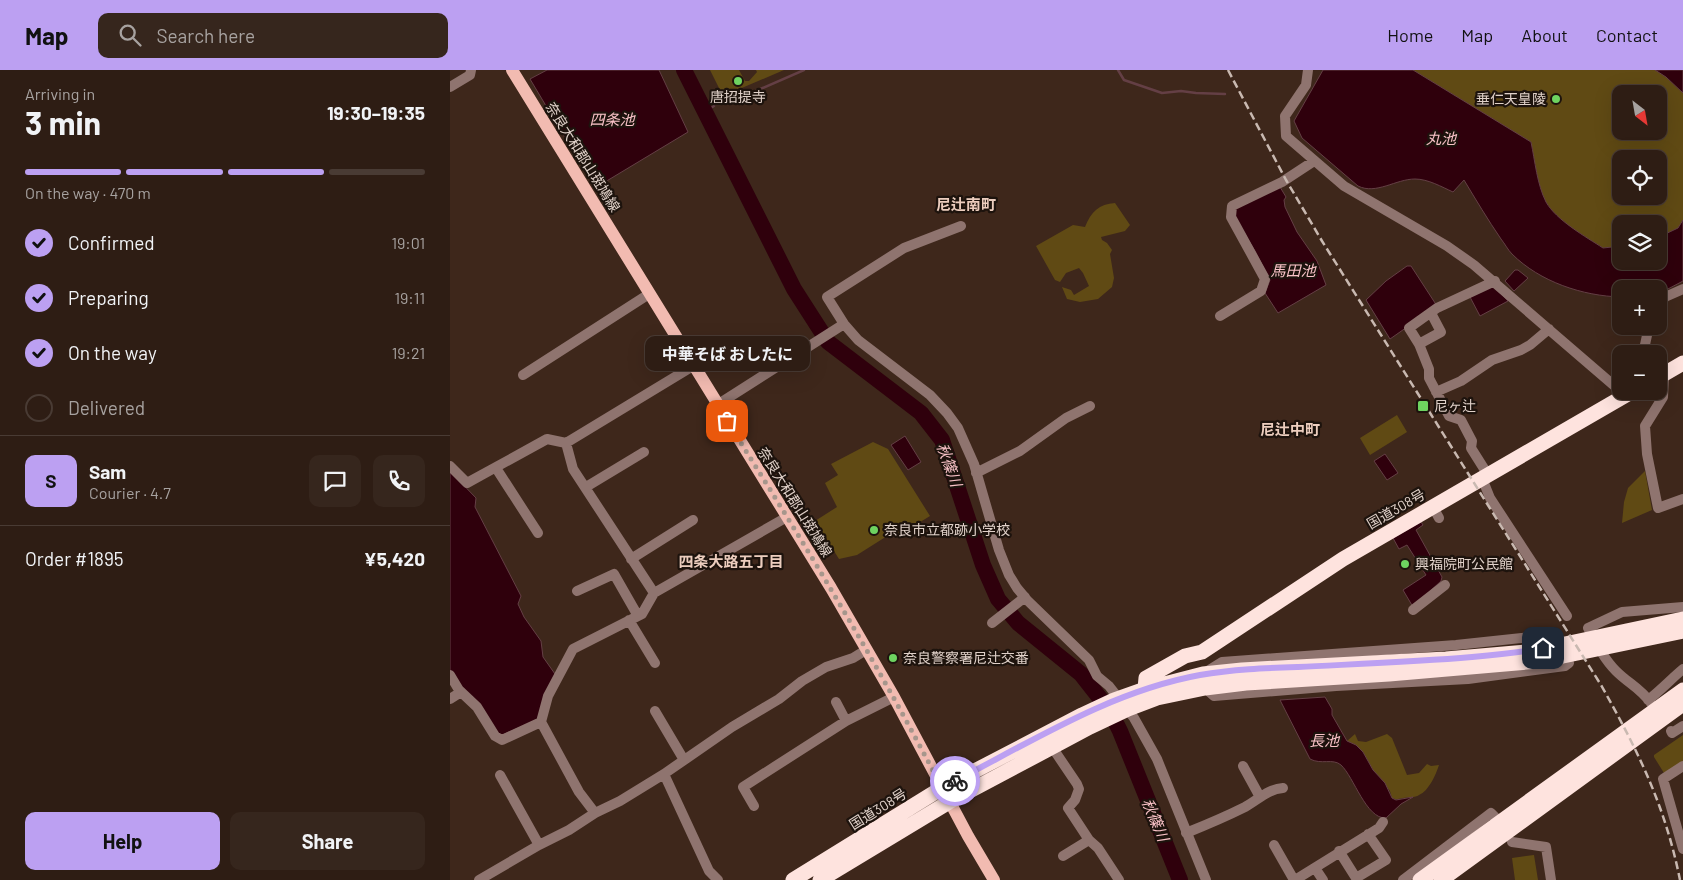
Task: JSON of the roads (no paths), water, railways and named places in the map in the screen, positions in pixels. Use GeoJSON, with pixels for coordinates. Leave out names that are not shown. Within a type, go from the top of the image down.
{"type":"FeatureCollection","features":[{"type":"Feature","properties":{"kind":"highway"},"geometry":{"type":"LineString","coordinates":[[1667,372],[1683,363]]}},
{"type":"Feature","properties":{"kind":"highway","name":"国道308号"},"geometry":{"type":"LineString","coordinates":[[1145,689],[1146,678],[1185,656],[1202,652],[1342,559],[1436,512],[1485,476],[1617,400]]}},
{"type":"Feature","properties":{"kind":"highway"},"geometry":{"type":"LineString","coordinates":[[1389,668],[1527,652],[1683,618]]}},
{"type":"Feature","properties":{"kind":"highway"},"geometry":{"type":"LineString","coordinates":[[1121,705],[1157,698],[1242,670],[1389,668],[1539,661],[1683,630]]}},
{"type":"Feature","properties":{"kind":"highway"},"geometry":{"type":"LineString","coordinates":[[1202,652],[1200,660],[1204,681]]}},
{"type":"Feature","properties":{"kind":"highway"},"geometry":{"type":"LineString","coordinates":[[1090,719],[1121,705],[1145,689],[1204,681]]}},
{"type":"Feature","properties":{"kind":"highway"},"geometry":{"type":"LineString","coordinates":[[1642,733],[1683,684]]}},
{"type":"Feature","properties":{"kind":"highway"},"geometry":{"type":"LineString","coordinates":[[1642,733],[1683,690]]}},
{"type":"Feature","properties":{"kind":"highway"},"geometry":{"type":"LineString","coordinates":[[1411,878],[1582,775],[1683,704]]}},
{"type":"Feature","properties":{"kind":"highway"},"geometry":{"type":"LineString","coordinates":[[1642,733],[1683,716]]}},
{"type":"Feature","properties":{"kind":"highway","name":"国道308号"},"geometry":{"type":"LineString","coordinates":[[793,880],[945,795],[1090,719]]}},
{"type":"Feature","properties":{"kind":"highway","name":"国道308号"},"geometry":{"type":"LineString","coordinates":[[820,880],[945,795],[1052,747],[1090,719]]}},
{"type":"Feature","properties":{"kind":"highway"},"geometry":{"type":"LineString","coordinates":[[1440,880],[1512,835],[1582,775]]}},
{"type":"Feature","properties":{"kind":"main road","name":"奈良大和郡山斑鳩線"},"geometry":{"type":"LineString","coordinates":[[512,70],[717,405],[788,517],[894,697],[945,795],[994,880]]}},
{"type":"Feature","properties":{"kind":"street"},"geometry":{"type":"LineString","coordinates":[[450,87],[470,75],[471,70]]}},
{"type":"Feature","properties":{"kind":"street"},"geometry":{"type":"LineString","coordinates":[[1308,70],[1306,85],[1285,116],[1286,136],[1344,186],[1447,246],[1495,281],[1612,379]]}},
{"type":"Feature","properties":{"kind":"street"},"geometry":{"type":"LineString","coordinates":[[1220,316],[1262,291],[1266,279],[1231,217],[1232,206],[1282,182],[1314,161]]}},
{"type":"Feature","properties":{"kind":"street"},"geometry":{"type":"LineString","coordinates":[[961,226],[904,248],[826,297],[844,324],[858,340],[930,395],[948,413],[958,428],[976,473],[999,550],[1009,575],[1024,598],[1089,660],[1097,676],[1109,686],[1157,758],[1206,880]]}},
{"type":"Feature","properties":{"kind":"street"},"geometry":{"type":"LineString","coordinates":[[1495,281],[1437,308],[1409,328],[1419,344],[1429,368],[1429,378],[1449,416],[1461,420],[1472,441],[1471,448],[1485,476],[1490,498],[1567,616]]}},
{"type":"Feature","properties":{"kind":"street"},"geometry":{"type":"LineString","coordinates":[[1667,296],[1683,289]]}},
{"type":"Feature","properties":{"kind":"street"},"geometry":{"type":"LineString","coordinates":[[523,375],[649,294]]}},
{"type":"Feature","properties":{"kind":"street"},"geometry":{"type":"LineString","coordinates":[[1419,344],[1441,332],[1431,313]]}},
{"type":"Feature","properties":{"kind":"street"},"geometry":{"type":"LineString","coordinates":[[717,405],[844,324]]}},
{"type":"Feature","properties":{"kind":"street"},"geometry":{"type":"LineString","coordinates":[[1436,392],[1461,381],[1492,360],[1521,350],[1550,329]]}},
{"type":"Feature","properties":{"kind":"street"},"geometry":{"type":"LineString","coordinates":[[450,466],[467,483],[547,439],[566,443],[693,366]]}},
{"type":"Feature","properties":{"kind":"street"},"geometry":{"type":"LineString","coordinates":[[1661,400],[1646,426],[1646,454],[1658,508],[1683,499]]}},
{"type":"Feature","properties":{"kind":"street"},"geometry":{"type":"LineString","coordinates":[[976,473],[1020,451],[1066,418],[1090,406]]}},
{"type":"Feature","properties":{"kind":"street"},"geometry":{"type":"LineString","coordinates":[[566,443],[572,468],[654,593]]}},
{"type":"Feature","properties":{"kind":"street"},"geometry":{"type":"LineString","coordinates":[[586,487],[644,452]]}},
{"type":"Feature","properties":{"kind":"street"},"geometry":{"type":"LineString","coordinates":[[496,468],[538,532]]}},
{"type":"Feature","properties":{"kind":"street"},"geometry":{"type":"LineString","coordinates":[[595,813],[579,792],[541,722],[548,696],[573,649],[642,614],[654,593],[788,517]]}},
{"type":"Feature","properties":{"kind":"street"},"geometry":{"type":"LineString","coordinates":[[631,559],[693,520]]}},
{"type":"Feature","properties":{"kind":"street"},"geometry":{"type":"LineString","coordinates":[[577,591],[614,574],[655,663]]}},
{"type":"Feature","properties":{"kind":"street"},"geometry":{"type":"LineString","coordinates":[[1413,610],[1445,585]]}},
{"type":"Feature","properties":{"kind":"street"},"geometry":{"type":"LineString","coordinates":[[993,622],[1024,598]]}},
{"type":"Feature","properties":{"kind":"street"},"geometry":{"type":"LineString","coordinates":[[1683,607],[1622,612],[1588,628],[1603,655],[1616,671],[1643,692],[1650,701],[1667,681],[1683,669]]}},
{"type":"Feature","properties":{"kind":"street"},"geometry":{"type":"LineString","coordinates":[[1668,608],[1683,635]]}},
{"type":"Feature","properties":{"kind":"street"},"geometry":{"type":"LineString","coordinates":[[1550,635],[1568,663],[1566,666],[1533,672],[1468,679],[1336,686],[1214,696],[1204,681],[1222,662],[1456,645],[1550,635]]}},
{"type":"Feature","properties":{"kind":"street"},"geometry":{"type":"LineString","coordinates":[[479,880],[539,844],[569,830],[595,813],[620,802],[826,667],[853,658],[866,650]]}},
{"type":"Feature","properties":{"kind":"street"},"geometry":{"type":"LineString","coordinates":[[450,675],[461,692],[477,707],[495,736],[502,740],[541,722]]}},
{"type":"Feature","properties":{"kind":"street"},"geometry":{"type":"LineString","coordinates":[[450,700],[461,692]]}},
{"type":"Feature","properties":{"kind":"street"},"geometry":{"type":"LineString","coordinates":[[754,806],[743,787],[846,721],[894,697]]}},
{"type":"Feature","properties":{"kind":"street"},"geometry":{"type":"LineString","coordinates":[[836,702],[846,721]]}},
{"type":"Feature","properties":{"kind":"street"},"geometry":{"type":"LineString","coordinates":[[655,711],[684,760]]}},
{"type":"Feature","properties":{"kind":"street"},"geometry":{"type":"LineString","coordinates":[[1671,732],[1683,726]]}},
{"type":"Feature","properties":{"kind":"street"},"geometry":{"type":"LineString","coordinates":[[1052,747],[1079,789],[1075,800],[1068,808],[1119,880]]}},
{"type":"Feature","properties":{"kind":"street"},"geometry":{"type":"LineString","coordinates":[[1243,766],[1260,797]]}},
{"type":"Feature","properties":{"kind":"street"},"geometry":{"type":"LineString","coordinates":[[1683,766],[1663,779],[1683,849]]}},
{"type":"Feature","properties":{"kind":"street"},"geometry":{"type":"LineString","coordinates":[[664,774],[709,871],[718,880]]}},
{"type":"Feature","properties":{"kind":"street"},"geometry":{"type":"LineString","coordinates":[[500,775],[539,844]]}},
{"type":"Feature","properties":{"kind":"street"},"geometry":{"type":"LineString","coordinates":[[1186,832],[1207,825],[1239,810],[1274,788],[1284,788]]}},
{"type":"Feature","properties":{"kind":"street"},"geometry":{"type":"LineString","coordinates":[[1411,878],[1492,813],[1495,817]]}},
{"type":"Feature","properties":{"kind":"street"},"geometry":{"type":"LineString","coordinates":[[1274,845],[1295,880],[1379,828],[1383,822]]}},
{"type":"Feature","properties":{"kind":"street"},"geometry":{"type":"LineString","coordinates":[[1340,851],[1356,879],[1386,860],[1368,834]]}},
{"type":"Feature","properties":{"kind":"street"},"geometry":{"type":"LineString","coordinates":[[1512,835],[1546,848],[1551,880]]}},
{"type":"Feature","properties":{"kind":"street"},"geometry":{"type":"LineString","coordinates":[[1063,856],[1089,840]]}},
{"type":"Feature","properties":{"kind":"street"},"geometry":{"type":"LineString","coordinates":[[1315,868],[1323,880]]}},
{"type":"Feature","properties":{"kind":"water","name":"四条池"},"geometry":{"type":"Polygon","coordinates":[[[547,70],[659,70],[688,132],[595,188],[530,79],[547,70]]]}},
{"type":"Feature","properties":{"kind":"water","name":"丸池"},"geometry":{"type":"Polygon","coordinates":[[[1323,70],[1413,70],[1531,142],[1540,188],[1546,202],[1572,228],[1603,248],[1612,247],[1612,270],[1667,270],[1667,233],[1678,228],[1683,220],[1683,281],[1667,289],[1667,280],[1612,280],[1612,296],[1592,294],[1563,286],[1523,264],[1512,254],[1491,225],[1464,180],[1453,192],[1420,179],[1372,189],[1358,186],[1302,138],[1294,121],[1323,70]]]}},
{"type":"Feature","properties":{"kind":"water"},"geometry":{"type":"Polygon","coordinates":[[[1655,70],[1683,70],[1683,93],[1666,77],[1655,70]]]}},
{"type":"Feature","properties":{"kind":"water","name":"馬田池"},"geometry":{"type":"Polygon","coordinates":[[[1280,187],[1286,197],[1284,200],[1285,207],[1297,232],[1317,261],[1326,285],[1278,313],[1265,293],[1270,280],[1234,216],[1237,206],[1280,187]]]}},
{"type":"Feature","properties":{"kind":"water"},"geometry":{"type":"Polygon","coordinates":[[[1407,266],[1411,266],[1437,306],[1390,339],[1366,300],[1386,281],[1407,266]]]}},
{"type":"Feature","properties":{"kind":"water"},"geometry":{"type":"Polygon","coordinates":[[[1515,270],[1518,270],[1528,278],[1514,291],[1505,281],[1515,270]]]}},
{"type":"Feature","properties":{"kind":"water"},"geometry":{"type":"Polygon","coordinates":[[[1493,286],[1508,301],[1480,316],[1470,297],[1493,286]]]}},
{"type":"Feature","properties":{"kind":"water"},"geometry":{"type":"Polygon","coordinates":[[[905,436],[921,462],[908,470],[891,445],[905,436]]]}},
{"type":"Feature","properties":{"kind":"water"},"geometry":{"type":"Polygon","coordinates":[[[1385,454],[1398,473],[1387,480],[1374,461],[1385,454]]]}},
{"type":"Feature","properties":{"kind":"water"},"geometry":{"type":"Polygon","coordinates":[[[450,471],[476,498],[475,507],[521,596],[518,604],[524,617],[541,641],[543,657],[555,674],[537,720],[502,735],[497,734],[460,687],[450,671],[450,471]]]}},
{"type":"Feature","properties":{"kind":"water"},"geometry":{"type":"Polygon","coordinates":[[[1421,522],[1423,525],[1416,530],[1442,577],[1441,581],[1413,607],[1403,590],[1426,575],[1407,545],[1399,549],[1393,538],[1421,522]]]}},
{"type":"Feature","properties":{"kind":"water","name":"長池"},"geometry":{"type":"Polygon","coordinates":[[[1325,697],[1332,709],[1332,715],[1347,741],[1356,745],[1363,752],[1373,770],[1385,783],[1392,798],[1396,800],[1413,797],[1401,804],[1386,818],[1379,817],[1366,805],[1341,765],[1334,762],[1310,759],[1280,700],[1325,697]]]}},
{"type":"Feature","properties":{"kind":"waterway","name":"秋篠川"},"geometry":{"type":"LineString","coordinates":[[684,70],[794,289],[828,342],[921,413],[942,440],[983,565],[998,599],[1018,623],[1081,674],[1110,711],[1120,731],[1180,880]]}},
{"type":"Feature","properties":{"kind":"waterway"},"geometry":{"type":"LineString","coordinates":[[728,99],[736,94],[749,94],[804,70]]}},
{"type":"Feature","properties":{"kind":"waterway"},"geometry":{"type":"LineString","coordinates":[[1118,70],[1124,80],[1162,93],[1181,91],[1225,94]]}},
{"type":"Feature","properties":{"kind":"waterway"},"geometry":{"type":"LineString","coordinates":[[704,112],[714,106]]}},
{"type":"Feature","properties":{"kind":"railway"},"geometry":{"type":"LineString","coordinates":[[1228,70],[1286,180],[1322,241],[1601,685],[1649,779],[1667,827],[1680,880]]}},
{"type":"Feature","properties":{"kind":"place","name":"唐招提寺"},"geometry":{"type":"Point","coordinates":[738,81]}},
{"type":"Feature","properties":{"kind":"place","name":"垂仁天皇陵"},"geometry":{"type":"Point","coordinates":[1556,99]}},
{"type":"Feature","properties":{"kind":"place","name":"尼ヶ辻"},"geometry":{"type":"Point","coordinates":[1423,406]}},
{"type":"Feature","properties":{"kind":"place","name":"中華そば おしたに"},"geometry":{"type":"Point","coordinates":[727,421]}},
{"type":"Feature","properties":{"kind":"place","name":"奈良市立都跡小学校"},"geometry":{"type":"Point","coordinates":[874,530]}},
{"type":"Feature","properties":{"kind":"place","name":"興福院町公民館"},"geometry":{"type":"Point","coordinates":[1405,564]}},
{"type":"Feature","properties":{"kind":"place","name":"奈良警察署尼辻交番"},"geometry":{"type":"Point","coordinates":[893,658]}},
{"type":"Feature","properties":{"kind":"district","name":"尼辻南町"},"geometry":{"type":"Point","coordinates":[966,205]}},
{"type":"Feature","properties":{"kind":"district","name":"尼辻中町"},"geometry":{"type":"Point","coordinates":[1290,430]}},
{"type":"Feature","properties":{"kind":"district","name":"四条大路五丁目"},"geometry":{"type":"Point","coordinates":[731,562]}}]}
